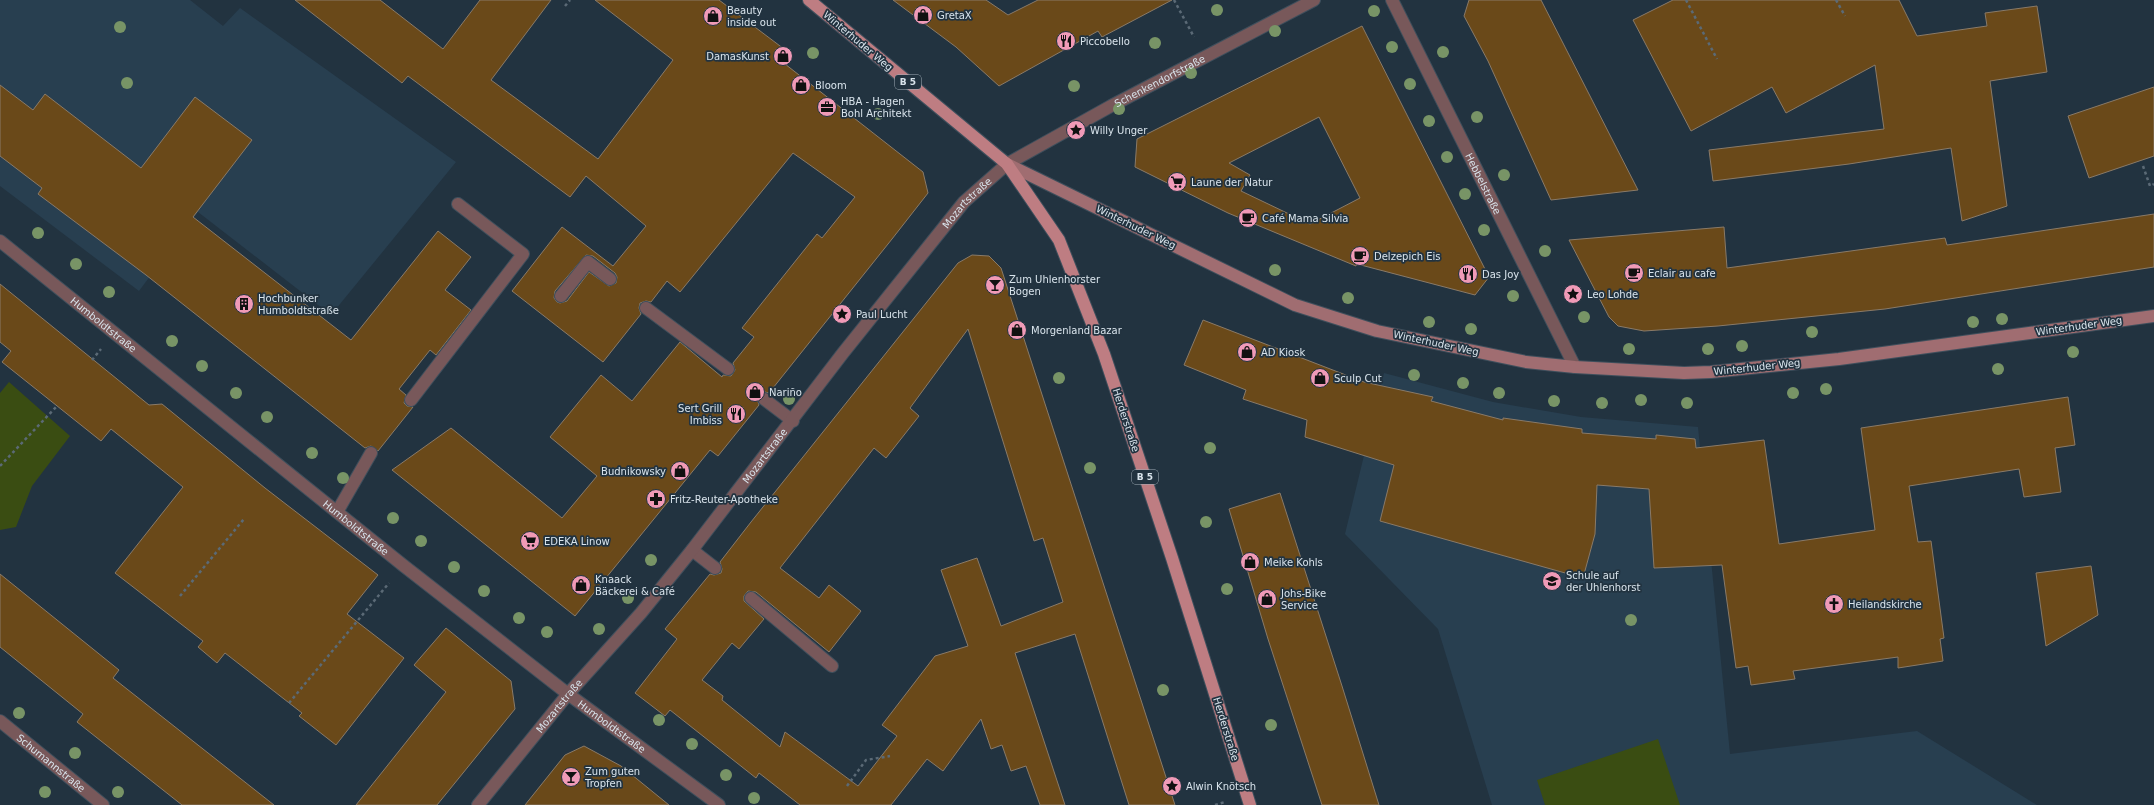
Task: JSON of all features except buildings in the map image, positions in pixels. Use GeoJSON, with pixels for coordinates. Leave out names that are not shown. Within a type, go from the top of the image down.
{"type":"FeatureCollection","features":[{"type":"Feature","properties":{"kind":"main road","name":"Winterhuder Weg"},"geometry":{"type":"LineString","coordinates":[[809,0],[1007,164]]}},
{"type":"Feature","properties":{"kind":"main road","name":"Herderstraße"},"geometry":{"type":"LineString","coordinates":[[1007,164],[1059,240],[1104,354],[1172,558],[1250,805]]}},
{"type":"Feature","properties":{"kind":"street","name":"Schenkendorfstraße"},"geometry":{"type":"LineString","coordinates":[[1007,164],[1314,0]]}},
{"type":"Feature","properties":{"kind":"street","name":"Hebbelstraße"},"geometry":{"type":"LineString","coordinates":[[1392,0],[1575,367]]}},
{"type":"Feature","properties":{"kind":"street","name":"Winterhuder Weg"},"geometry":{"type":"LineString","coordinates":[[1007,164],[1295,304],[1377,331],[1526,362],[1575,367],[1684,373],[1711,372],[1839,359],[2154,316]]}},
{"type":"Feature","properties":{"kind":"street","name":"Mozartstraße"},"geometry":{"type":"LineString","coordinates":[[478,805],[568,694],[641,613],[692,550],[793,421],[843,353],[964,202],[1007,164]]}},
{"type":"Feature","properties":{"kind":"street"},"geometry":{"type":"LineString","coordinates":[[411,400],[523,254],[458,204]]}},
{"type":"Feature","properties":{"kind":"street","name":"Humboldtstraße"},"geometry":{"type":"LineString","coordinates":[[0,241],[404,566],[568,694],[719,805]]}},
{"type":"Feature","properties":{"kind":"street"},"geometry":{"type":"LineString","coordinates":[[561,296],[588,262],[610,279]]}},
{"type":"Feature","properties":{"kind":"street"},"geometry":{"type":"LineString","coordinates":[[646,308],[728,369]]}},
{"type":"Feature","properties":{"kind":"street"},"geometry":{"type":"LineString","coordinates":[[764,399],[793,421]]}},
{"type":"Feature","properties":{"kind":"street"},"geometry":{"type":"LineString","coordinates":[[337,512],[371,453]]}},
{"type":"Feature","properties":{"kind":"street"},"geometry":{"type":"LineString","coordinates":[[692,550],[715,568]]}},
{"type":"Feature","properties":{"kind":"street"},"geometry":{"type":"LineString","coordinates":[[751,598],[832,666]]}},
{"type":"Feature","properties":{"kind":"street","name":"Schumannstraße"},"geometry":{"type":"LineString","coordinates":[[0,721],[103,805]]}},
{"type":"Feature","properties":{"kind":"path"},"geometry":{"type":"LineString","coordinates":[[565,6],[570,0]]}},
{"type":"Feature","properties":{"kind":"path"},"geometry":{"type":"LineString","coordinates":[[1174,0],[1205,57]]}},
{"type":"Feature","properties":{"kind":"path"},"geometry":{"type":"LineString","coordinates":[[1686,0],[1717,59]]}},
{"type":"Feature","properties":{"kind":"path"},"geometry":{"type":"LineString","coordinates":[[1836,0],[1845,16]]}},
{"type":"Feature","properties":{"kind":"path"},"geometry":{"type":"LineString","coordinates":[[2143,166],[2150,186],[2154,184]]}},
{"type":"Feature","properties":{"kind":"path"},"geometry":{"type":"LineString","coordinates":[[0,466],[57,406]]}},
{"type":"Feature","properties":{"kind":"path"},"geometry":{"type":"LineString","coordinates":[[180,596],[244,519]]}},
{"type":"Feature","properties":{"kind":"path"},"geometry":{"type":"LineString","coordinates":[[289,703],[404,566]]}},
{"type":"Feature","properties":{"kind":"path"},"geometry":{"type":"LineString","coordinates":[[848,786],[866,760],[890,756]]}},
{"type":"Feature","properties":{"kind":"shaded area"},"geometry":{"type":"Polygon","coordinates":[[[0,0],[190,0],[223,26],[240,8],[456,162],[331,315],[198,212],[139,291],[0,186],[0,0]]]}},
{"type":"Feature","properties":{"kind":"shaded area","name":"Schule auf der Uhlenhorst"},"geometry":{"type":"Polygon","coordinates":[[[1384,373],[1493,402],[1581,417],[1698,427],[1730,754],[1917,731],[2037,805],[1492,805],[1438,629],[1345,534],[1384,373]]]}},
{"type":"Feature","properties":{"kind":"green space"},"geometry":{"type":"Polygon","coordinates":[[[9,382],[70,436],[32,486],[16,527],[0,530],[0,393],[9,382]]]}},
{"type":"Feature","properties":{"kind":"green space"},"geometry":{"type":"Polygon","coordinates":[[[1658,739],[1680,805],[1545,805],[1537,780],[1658,739]]]}},
{"type":"Feature","properties":{"kind":"place","name":"GretaX"},"geometry":{"type":"Point","coordinates":[923,15]}},
{"type":"Feature","properties":{"kind":"place","name":"Beauty inside out"},"geometry":{"type":"Point","coordinates":[713,16]}},
{"type":"Feature","properties":{"kind":"place","name":"Piccobello"},"geometry":{"type":"Point","coordinates":[1066,41]}},
{"type":"Feature","properties":{"kind":"place","name":"DamasKunst"},"geometry":{"type":"Point","coordinates":[783,56]}},
{"type":"Feature","properties":{"kind":"place","name":"Bloom"},"geometry":{"type":"Point","coordinates":[801,85]}},
{"type":"Feature","properties":{"kind":"place","name":"HBA - Hagen Bohl Architekt"},"geometry":{"type":"Point","coordinates":[827,107]}},
{"type":"Feature","properties":{"kind":"place","name":"Willy Unger"},"geometry":{"type":"Point","coordinates":[1076,130]}},
{"type":"Feature","properties":{"kind":"place","name":"Laune der Natur"},"geometry":{"type":"Point","coordinates":[1177,182]}},
{"type":"Feature","properties":{"kind":"place","name":"Café Mama Silvia"},"geometry":{"type":"Point","coordinates":[1248,218]}},
{"type":"Feature","properties":{"kind":"place","name":"Delzepich Eis"},"geometry":{"type":"Point","coordinates":[1360,256]}},
{"type":"Feature","properties":{"kind":"place","name":"Eclair au cafe"},"geometry":{"type":"Point","coordinates":[1634,273]}},
{"type":"Feature","properties":{"kind":"place","name":"Das Joy"},"geometry":{"type":"Point","coordinates":[1468,274]}},
{"type":"Feature","properties":{"kind":"place","name":"Zum Uhlenhorster Bogen"},"geometry":{"type":"Point","coordinates":[995,285]}},
{"type":"Feature","properties":{"kind":"place","name":"Leo Lohde"},"geometry":{"type":"Point","coordinates":[1573,294]}},
{"type":"Feature","properties":{"kind":"place","name":"Hochbunker Humboldtstraße"},"geometry":{"type":"Point","coordinates":[244,304]}},
{"type":"Feature","properties":{"kind":"place","name":"Paul Lucht"},"geometry":{"type":"Point","coordinates":[842,314]}},
{"type":"Feature","properties":{"kind":"place","name":"Morgenland Bazar"},"geometry":{"type":"Point","coordinates":[1017,330]}},
{"type":"Feature","properties":{"kind":"place","name":"AD Kiosk"},"geometry":{"type":"Point","coordinates":[1247,352]}},
{"type":"Feature","properties":{"kind":"place","name":"Sculp Cut"},"geometry":{"type":"Point","coordinates":[1320,378]}},
{"type":"Feature","properties":{"kind":"place","name":"Nariño"},"geometry":{"type":"Point","coordinates":[755,392]}},
{"type":"Feature","properties":{"kind":"place","name":"Sert Grill Imbiss"},"geometry":{"type":"Point","coordinates":[736,414]}},
{"type":"Feature","properties":{"kind":"place","name":"Budnikowsky"},"geometry":{"type":"Point","coordinates":[680,471]}},
{"type":"Feature","properties":{"kind":"place","name":"Fritz-Reuter-Apotheke"},"geometry":{"type":"Point","coordinates":[656,499]}},
{"type":"Feature","properties":{"kind":"place","name":"EDEKA Linow"},"geometry":{"type":"Point","coordinates":[530,541]}},
{"type":"Feature","properties":{"kind":"place","name":"Meike Kohls"},"geometry":{"type":"Point","coordinates":[1250,562]}},
{"type":"Feature","properties":{"kind":"place","name":"Schule auf der Uhlenhorst"},"geometry":{"type":"Point","coordinates":[1552,581]}},
{"type":"Feature","properties":{"kind":"place","name":"Knaack Bäckerei & Café"},"geometry":{"type":"Point","coordinates":[581,585]}},
{"type":"Feature","properties":{"kind":"place","name":"Johs-Bike Service"},"geometry":{"type":"Point","coordinates":[1267,599]}},
{"type":"Feature","properties":{"kind":"place","name":"Heilandskirche"},"geometry":{"type":"Point","coordinates":[1834,604]}},
{"type":"Feature","properties":{"kind":"place","name":"Zum guten Tropfen"},"geometry":{"type":"Point","coordinates":[571,777]}},
{"type":"Feature","properties":{"kind":"place","name":"Alwin Knötsch"},"geometry":{"type":"Point","coordinates":[1172,786]}}]}
